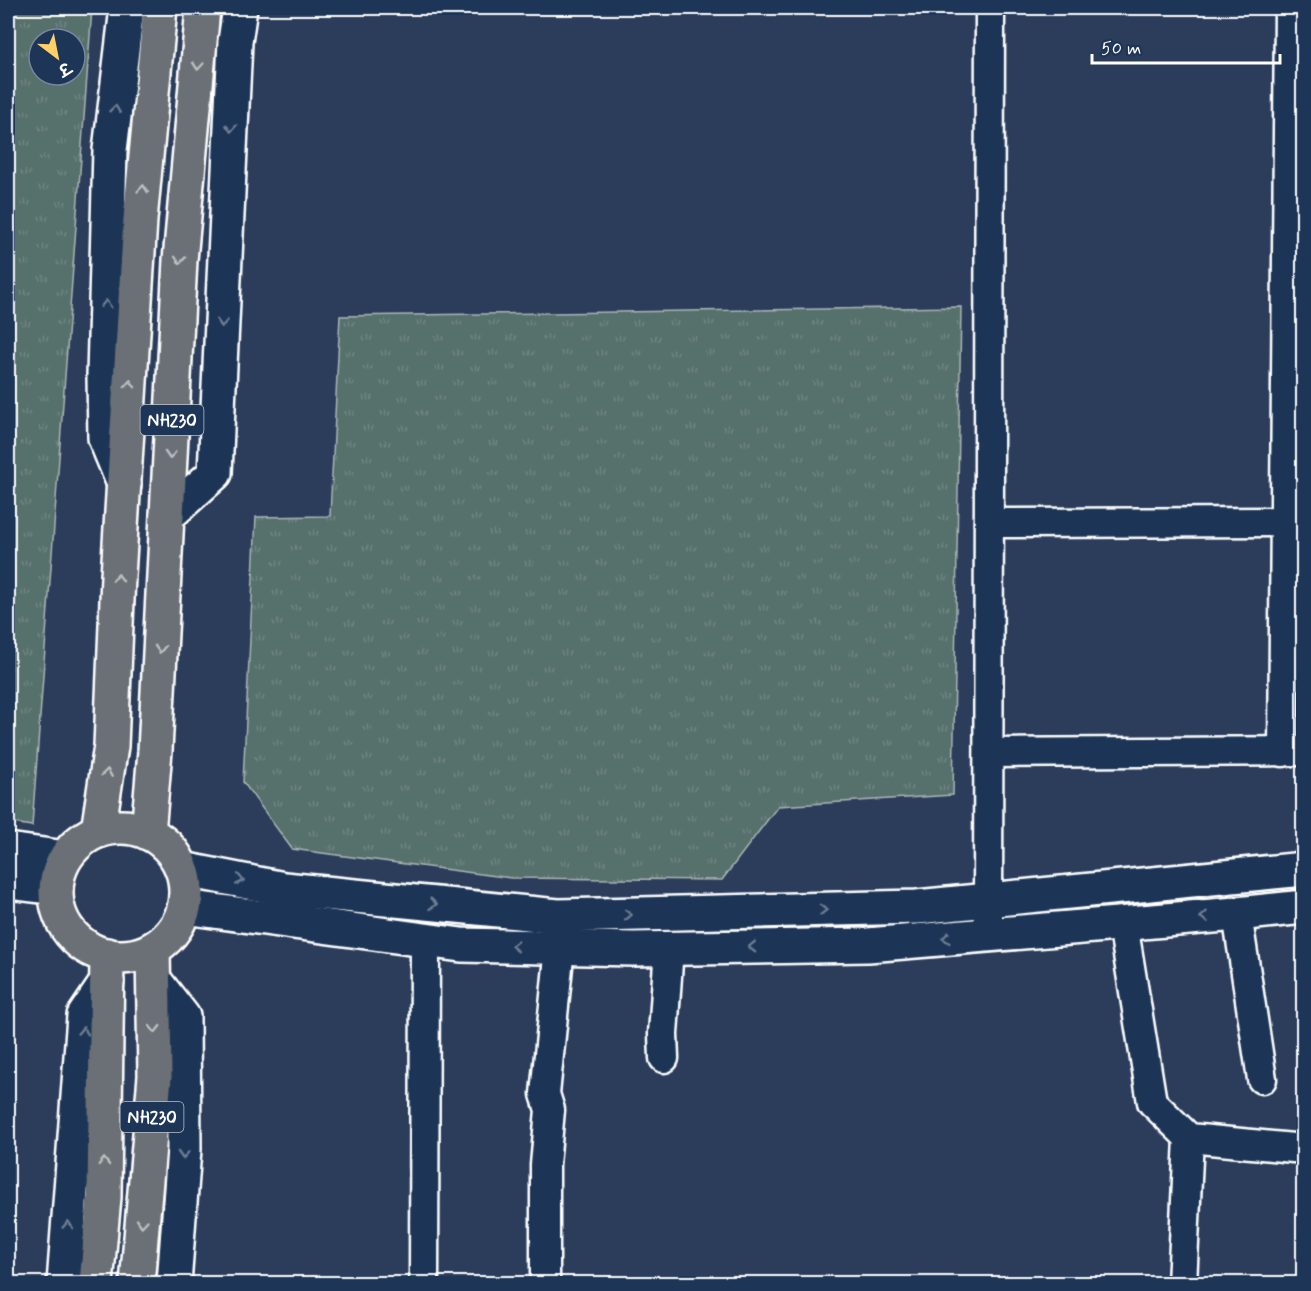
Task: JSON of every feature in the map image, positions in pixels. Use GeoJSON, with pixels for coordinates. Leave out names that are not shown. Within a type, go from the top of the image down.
{"type":"FeatureCollection","features":[{"type":"Feature","properties":{"kind":"highway","name":"NH230"},"geometry":{"type":"LineString","coordinates":[[98,831],[111,746],[140,220],[160,8]]}},
{"type":"Feature","properties":{"kind":"highway","name":"NH230"},"geometry":{"type":"LineString","coordinates":[[148,833],[180,260],[203,8]]}},
{"type":"Feature","properties":{"kind":"highway"},"geometry":{"type":"LineString","coordinates":[[126,827],[148,833],[169,848],[182,869],[186,893],[184,907],[180,919],[162,942],[154,965],[114,957],[107,968],[93,951],[73,937],[59,914],[60,873],[75,846],[98,831],[126,827]]}},
{"type":"Feature","properties":{"kind":"highway","name":"NH230"},"geometry":{"type":"LineString","coordinates":[[137,1284],[155,1076],[154,965]]}},
{"type":"Feature","properties":{"kind":"highway","name":"NH230"},"geometry":{"type":"LineString","coordinates":[[96,1284],[104,1197],[107,968]]}},
{"type":"Feature","properties":{"kind":"street"},"geometry":{"type":"LineString","coordinates":[[124,484],[105,438],[104,376],[110,150],[127,8]]}},
{"type":"Feature","properties":{"kind":"street"},"geometry":{"type":"LineString","coordinates":[[167,516],[215,473],[235,42],[240,8]]}},
{"type":"Feature","properties":{"kind":"street"},"geometry":{"type":"LineString","coordinates":[[988,935],[990,8]]}},
{"type":"Feature","properties":{"kind":"street"},"geometry":{"type":"LineString","coordinates":[[989,753],[1293,751],[1296,155],[1289,8]]}},
{"type":"Feature","properties":{"kind":"street"},"geometry":{"type":"LineString","coordinates":[[989,523],[1294,522]]}},
{"type":"Feature","properties":{"kind":"street"},"geometry":{"type":"LineString","coordinates":[[8,850],[60,873]]}},
{"type":"Feature","properties":{"kind":"street"},"geometry":{"type":"LineString","coordinates":[[182,869],[284,888],[558,916],[917,907],[1304,869]]}},
{"type":"Feature","properties":{"kind":"street"},"geometry":{"type":"LineString","coordinates":[[8,882],[60,873]]}},
{"type":"Feature","properties":{"kind":"street"},"geometry":{"type":"LineString","coordinates":[[184,907],[461,945],[669,948],[868,945],[1304,907]]}},
{"type":"Feature","properties":{"kind":"street"},"geometry":{"type":"LineString","coordinates":[[1237,914],[1262,1079]]}},
{"type":"Feature","properties":{"kind":"street"},"geometry":{"type":"LineString","coordinates":[[1123,924],[1152,1102],[1189,1138],[1304,1149]]}},
{"type":"Feature","properties":{"kind":"street"},"geometry":{"type":"LineString","coordinates":[[424,1284],[425,940]]}},
{"type":"Feature","properties":{"kind":"street"},"geometry":{"type":"LineString","coordinates":[[544,1284],[544,1165],[550,1110],[545,1095],[560,947]]}},
{"type":"Feature","properties":{"kind":"street"},"geometry":{"type":"LineString","coordinates":[[664,1058],[663,1034],[669,948]]}},
{"type":"Feature","properties":{"kind":"street"},"geometry":{"type":"LineString","coordinates":[[154,965],[183,1017],[184,1149],[174,1284]]}},
{"type":"Feature","properties":{"kind":"street"},"geometry":{"type":"LineString","coordinates":[[64,1284],[84,1016],[107,968]]}},
{"type":"Feature","properties":{"kind":"street"},"geometry":{"type":"LineString","coordinates":[[1182,1284],[1189,1138]]}},
{"type":"Feature","properties":{"kind":"green space"},"geometry":{"type":"Polygon","coordinates":[[[8,8],[92,8],[87,76],[87,27],[27,27],[27,87],[86,87],[32,826],[8,822],[8,8]]]}},
{"type":"Feature","properties":{"kind":"green space"},"geometry":{"type":"Polygon","coordinates":[[[961,307],[953,795],[778,806],[722,880],[511,878],[292,849],[243,782],[256,517],[330,516],[340,316],[961,307]]]}}]}
